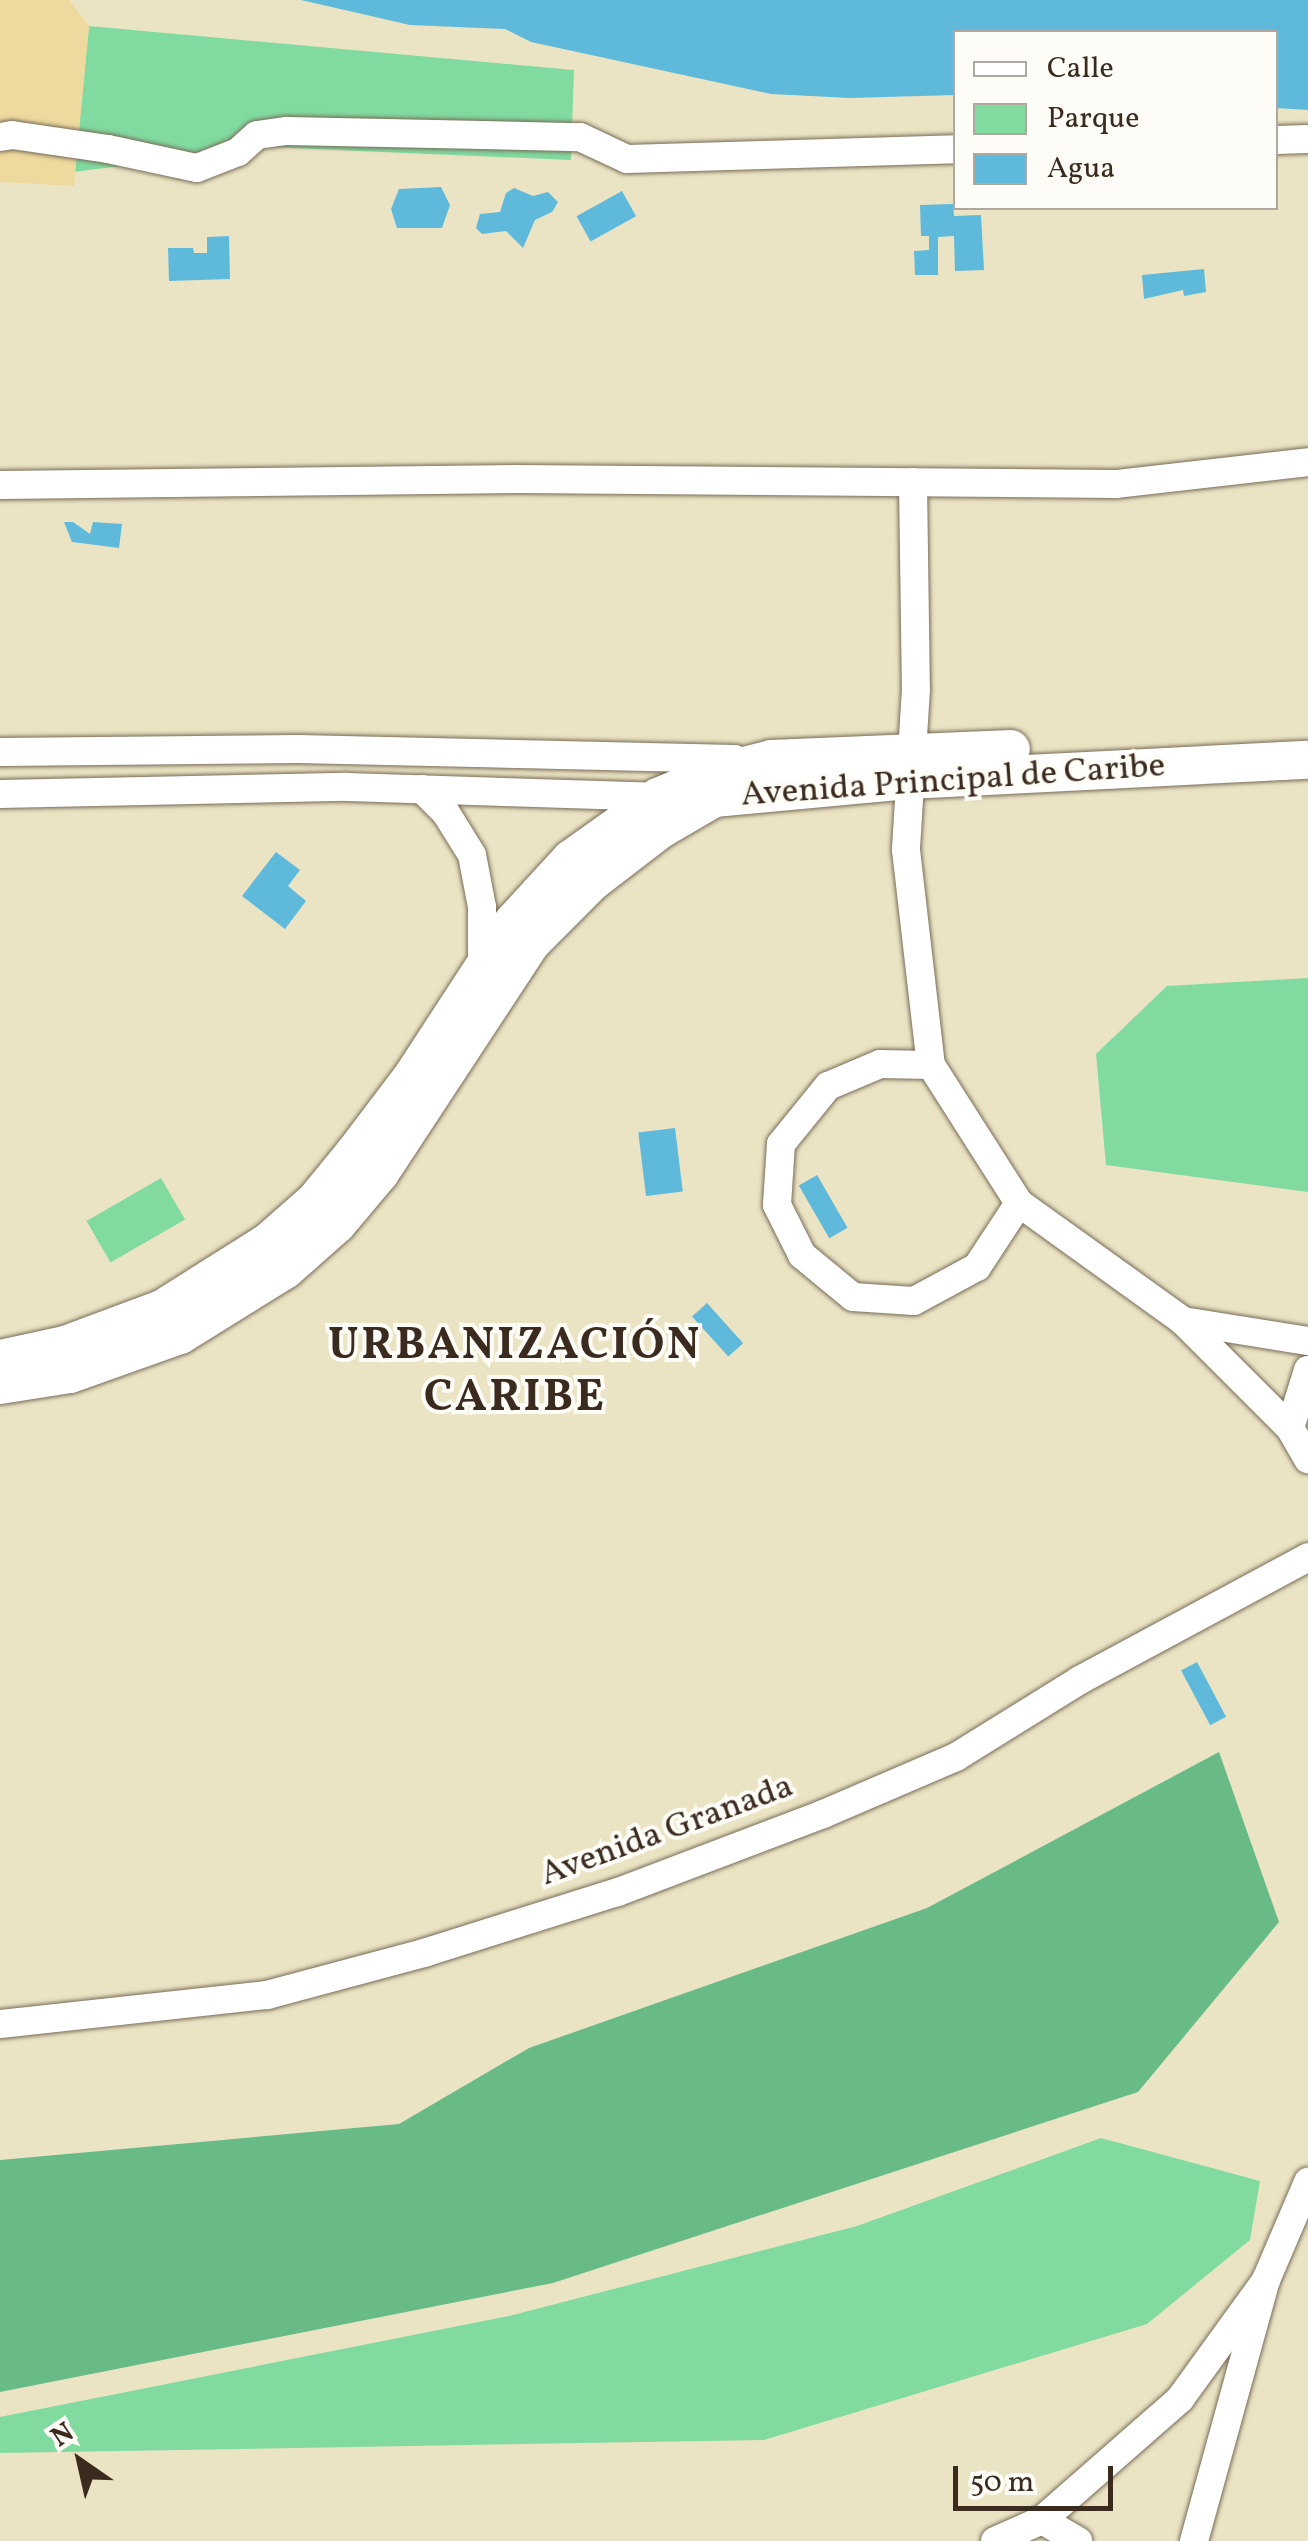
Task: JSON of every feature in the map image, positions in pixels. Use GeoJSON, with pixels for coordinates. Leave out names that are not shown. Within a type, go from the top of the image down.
{"type":"FeatureCollection","features":[{"type":"Feature","properties":{"kind":"main road","name":"Avenida Principal de Caribe"},"geometry":{"type":"LineString","coordinates":[[0,1384],[70,1374],[180,1335],[285,1270],[336,1224],[380,1172],[532,942],[592,882],[661,829],[714,798],[909,766],[1308,736]]}},
{"type":"Feature","properties":{"kind":"main road","name":"Avenida Principal de Caribe"},"geometry":{"type":"LineString","coordinates":[[0,1359],[65,1345],[162,1309],[267,1244],[314,1201],[356,1152],[412,1077],[512,922],[571,859],[658,796],[710,775],[772,759],[909,766],[1308,760]]}},
{"type":"Feature","properties":{"kind":"street"},"geometry":{"type":"LineString","coordinates":[[0,137],[12,135],[108,149],[197,168],[238,152],[257,135],[287,130],[580,137],[627,159],[953,150]]}},
{"type":"Feature","properties":{"kind":"street"},"geometry":{"type":"LineString","coordinates":[[1278,140],[1308,139]]}},
{"type":"Feature","properties":{"kind":"street"},"geometry":{"type":"LineString","coordinates":[[0,484],[498,479],[1116,484],[1308,462]]}},
{"type":"Feature","properties":{"kind":"street"},"geometry":{"type":"LineString","coordinates":[[913,482],[916,689],[906,850],[931,1066],[1019,1203],[1182,1321],[1290,1428],[1308,1459]]}},
{"type":"Feature","properties":{"kind":"street"},"geometry":{"type":"LineString","coordinates":[[0,752],[298,748],[772,759]]}},
{"type":"Feature","properties":{"kind":"street"},"geometry":{"type":"LineString","coordinates":[[422,789],[454,824],[472,855],[482,907],[482,969]]}},
{"type":"Feature","properties":{"kind":"street"},"geometry":{"type":"LineString","coordinates":[[0,794],[422,789],[714,798]]}},
{"type":"Feature","properties":{"kind":"street"},"geometry":{"type":"LineString","coordinates":[[931,1066],[880,1064],[828,1086],[781,1144],[777,1205],[802,1256],[853,1298],[914,1301],[977,1268],[1019,1203]]}},
{"type":"Feature","properties":{"kind":"street"},"geometry":{"type":"LineString","coordinates":[[1182,1321],[1308,1341]]}},
{"type":"Feature","properties":{"kind":"street"},"geometry":{"type":"LineString","coordinates":[[1290,1428],[1308,1370]]}},
{"type":"Feature","properties":{"kind":"street","name":"Avenida Granada"},"geometry":{"type":"LineString","coordinates":[[0,2024],[268,1994],[424,1953],[618,1892],[824,1814],[956,1757],[1080,1680],[1308,1557]]}},
{"type":"Feature","properties":{"kind":"street"},"geometry":{"type":"LineString","coordinates":[[1194,2541],[1266,2280],[1308,2182]]}},
{"type":"Feature","properties":{"kind":"street"},"geometry":{"type":"LineString","coordinates":[[995,2541],[1042,2520],[1180,2399],[1266,2280]]}},
{"type":"Feature","properties":{"kind":"street"},"geometry":{"type":"LineString","coordinates":[[1042,2520],[1078,2541]]}},
{"type":"Feature","properties":{"kind":"green space"},"geometry":{"type":"Polygon","coordinates":[[[89,26],[574,70],[571,160],[267,147],[74,172],[89,26]]]}},
{"type":"Feature","properties":{"kind":"green space"},"geometry":{"type":"Polygon","coordinates":[[[1308,978],[1308,1192],[1106,1165],[1096,1054],[1167,986],[1308,978]]]}},
{"type":"Feature","properties":{"kind":"green space"},"geometry":{"type":"Polygon","coordinates":[[[161,1178],[185,1220],[111,1263],[87,1221],[161,1178]]]}},
{"type":"Feature","properties":{"kind":"green space"},"geometry":{"type":"Polygon","coordinates":[[[1219,1752],[1279,1922],[1138,2092],[553,2283],[0,2392],[0,2160],[399,2124],[529,2048],[927,1908],[1219,1752]]]}},
{"type":"Feature","properties":{"kind":"green space"},"geometry":{"type":"Polygon","coordinates":[[[1101,2138],[1260,2181],[1250,2240],[1147,2324],[764,2440],[0,2453],[0,2417],[509,2316],[857,2226],[1101,2138]]]}},
{"type":"Feature","properties":{"kind":"sand"},"geometry":{"type":"Polygon","coordinates":[[[0,0],[69,0],[89,26],[74,186],[0,182],[0,0]]]}},
{"type":"Feature","properties":{"kind":"water"},"geometry":{"type":"Polygon","coordinates":[[[301,0],[1308,0],[1308,110],[1278,108],[1278,30],[953,30],[953,95],[850,98],[771,94],[531,42],[505,29],[410,25],[301,0]]]}},
{"type":"Feature","properties":{"kind":"water"},"geometry":{"type":"Polygon","coordinates":[[[441,187],[450,205],[442,228],[397,228],[391,209],[399,189],[441,187]]]}},
{"type":"Feature","properties":{"kind":"water"},"geometry":{"type":"Polygon","coordinates":[[[514,188],[533,196],[548,192],[558,202],[552,212],[535,220],[523,248],[506,231],[482,234],[476,228],[480,214],[500,212],[506,193],[514,188]]]}},
{"type":"Feature","properties":{"kind":"water"},"geometry":{"type":"Polygon","coordinates":[[[622,191],[636,216],[591,242],[577,216],[622,191]]]}},
{"type":"Feature","properties":{"kind":"water"},"geometry":{"type":"Polygon","coordinates":[[[953,204],[954,216],[981,215],[984,270],[955,271],[954,236],[938,237],[938,275],[915,275],[914,251],[929,250],[929,236],[921,236],[920,205],[953,204]]]}},
{"type":"Feature","properties":{"kind":"water"},"geometry":{"type":"Polygon","coordinates":[[[229,236],[230,279],[169,281],[168,248],[193,248],[194,253],[207,253],[207,237],[229,236]]]}},
{"type":"Feature","properties":{"kind":"water"},"geometry":{"type":"Polygon","coordinates":[[[1204,269],[1206,292],[1184,296],[1183,290],[1144,299],[1142,275],[1204,269]]]}},
{"type":"Feature","properties":{"kind":"water"},"geometry":{"type":"Polygon","coordinates":[[[64,522],[73,522],[90,534],[93,522],[122,524],[119,548],[72,542],[64,522]]]}},
{"type":"Feature","properties":{"kind":"water"},"geometry":{"type":"Polygon","coordinates":[[[276,852],[300,870],[288,886],[306,901],[285,929],[242,896],[276,852]]]}},
{"type":"Feature","properties":{"kind":"water"},"geometry":{"type":"Polygon","coordinates":[[[675,1128],[683,1192],[646,1196],[638,1133],[675,1128]]]}},
{"type":"Feature","properties":{"kind":"water"},"geometry":{"type":"Polygon","coordinates":[[[817,1175],[848,1228],[829,1238],[799,1186],[817,1175]]]}},
{"type":"Feature","properties":{"kind":"water"},"geometry":{"type":"Polygon","coordinates":[[[707,1303],[743,1343],[728,1357],[692,1316],[707,1303]]]}},
{"type":"Feature","properties":{"kind":"water"},"geometry":{"type":"Polygon","coordinates":[[[1197,1662],[1226,1717],[1210,1725],[1181,1670],[1197,1662]]]}},
{"type":"Feature","properties":{"kind":"district","name":"URBANIZACIÓN CARIBE"},"geometry":{"type":"Point","coordinates":[515,1373]}}]}
